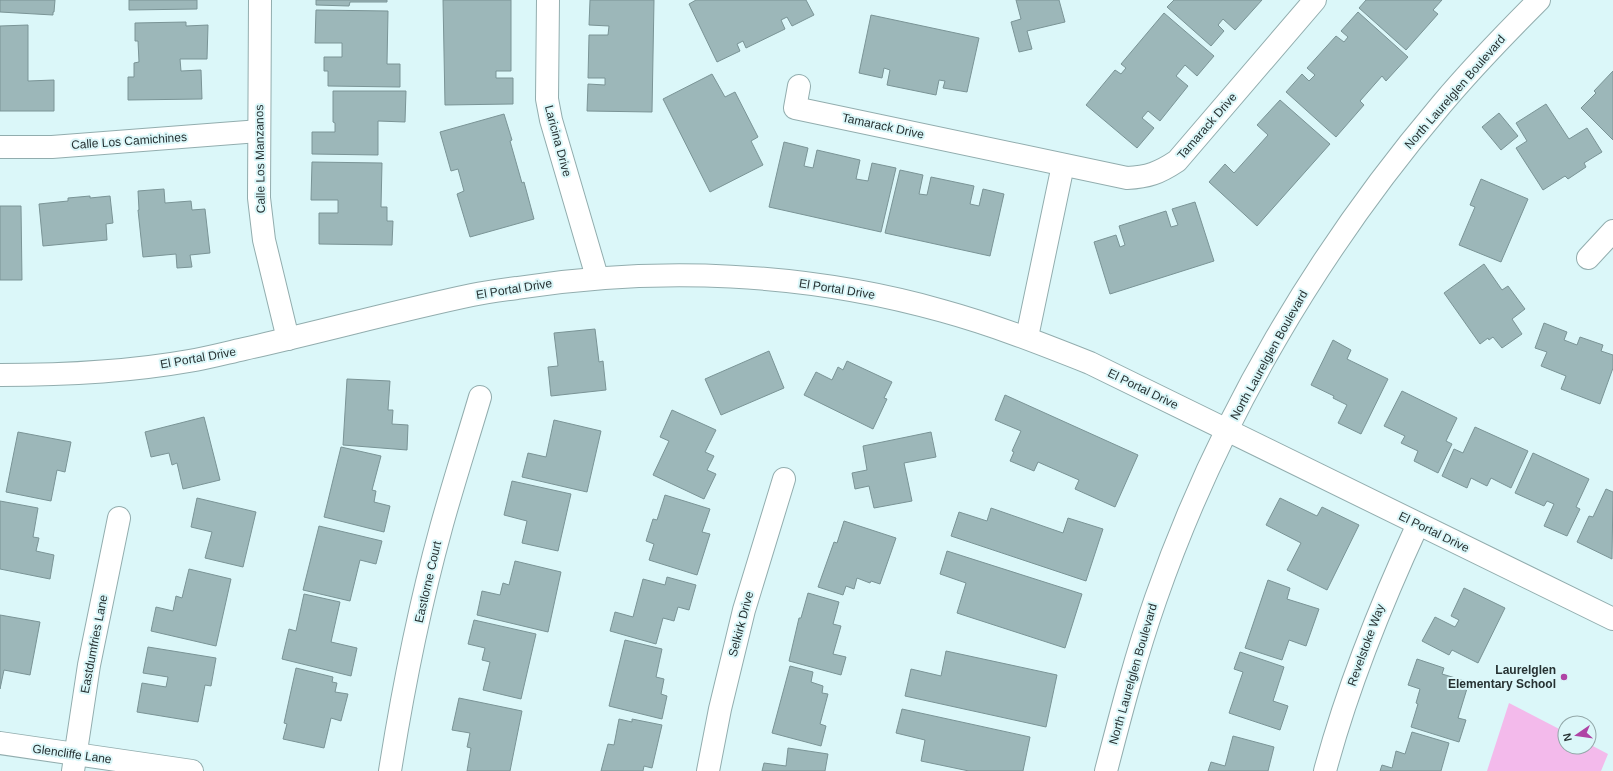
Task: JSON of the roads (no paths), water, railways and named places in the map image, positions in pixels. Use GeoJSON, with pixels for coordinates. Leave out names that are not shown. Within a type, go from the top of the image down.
{"type":"FeatureCollection","features":[{"type":"Feature","properties":{"kind":"street","name":"Calle Los Manzanos"},"geometry":{"type":"LineString","coordinates":[[260,0],[259,198],[264,240],[288,339]]}},
{"type":"Feature","properties":{"kind":"street","name":"Laricina Drive"},"geometry":{"type":"LineString","coordinates":[[548,0],[547,99],[551,120],[597,278]]}},
{"type":"Feature","properties":{"kind":"street","name":"Tamarack Drive"},"geometry":{"type":"LineString","coordinates":[[799,86],[795,108],[1127,178],[1144,177],[1161,171],[1177,161],[1315,0]]}},
{"type":"Feature","properties":{"kind":"street","name":"North Laurelglen Boulevard"},"geometry":{"type":"LineString","coordinates":[[1106,771],[1131,674],[1156,596],[1196,495],[1256,374],[1297,303],[1354,216],[1390,168],[1441,104],[1539,0]]}},
{"type":"Feature","properties":{"kind":"street","name":"Calle Los Camichines"},"geometry":{"type":"LineString","coordinates":[[0,147],[52,147],[259,131]]}},
{"type":"Feature","properties":{"kind":"street"},"geometry":{"type":"LineString","coordinates":[[1027,337],[1063,165]]}},
{"type":"Feature","properties":{"kind":"street"},"geometry":{"type":"LineString","coordinates":[[1588,258],[1613,231]]}},
{"type":"Feature","properties":{"kind":"street","name":"El Portal Drive"},"geometry":{"type":"LineString","coordinates":[[0,375],[49,375],[120,370],[190,361],[474,295],[562,281],[662,275],[733,276],[804,283],[874,294],[942,310],[1027,337],[1090,363],[1613,619]]}},
{"type":"Feature","properties":{"kind":"street","name":"Eastlorne Court"},"geometry":{"type":"LineString","coordinates":[[390,771],[398,721],[422,604],[441,528],[480,397]]}},
{"type":"Feature","properties":{"kind":"street","name":"Selkirk Drive"},"geometry":{"type":"LineString","coordinates":[[708,771],[720,709],[744,610],[784,479]]}},
{"type":"Feature","properties":{"kind":"street","name":"Eastdumfries Lane"},"geometry":{"type":"LineString","coordinates":[[74,763],[89,665],[119,518]]}},
{"type":"Feature","properties":{"kind":"street","name":"Revelstoke Way"},"geometry":{"type":"LineString","coordinates":[[1325,771],[1361,656],[1387,590],[1418,524]]}},
{"type":"Feature","properties":{"kind":"street","name":"Glencliffe Lane"},"geometry":{"type":"LineString","coordinates":[[0,744],[74,763],[192,771]]}},
{"type":"Feature","properties":{"kind":"place","name":"Laurelglen Elementary School"},"geometry":{"type":"Point","coordinates":[1564,677]}}]}
